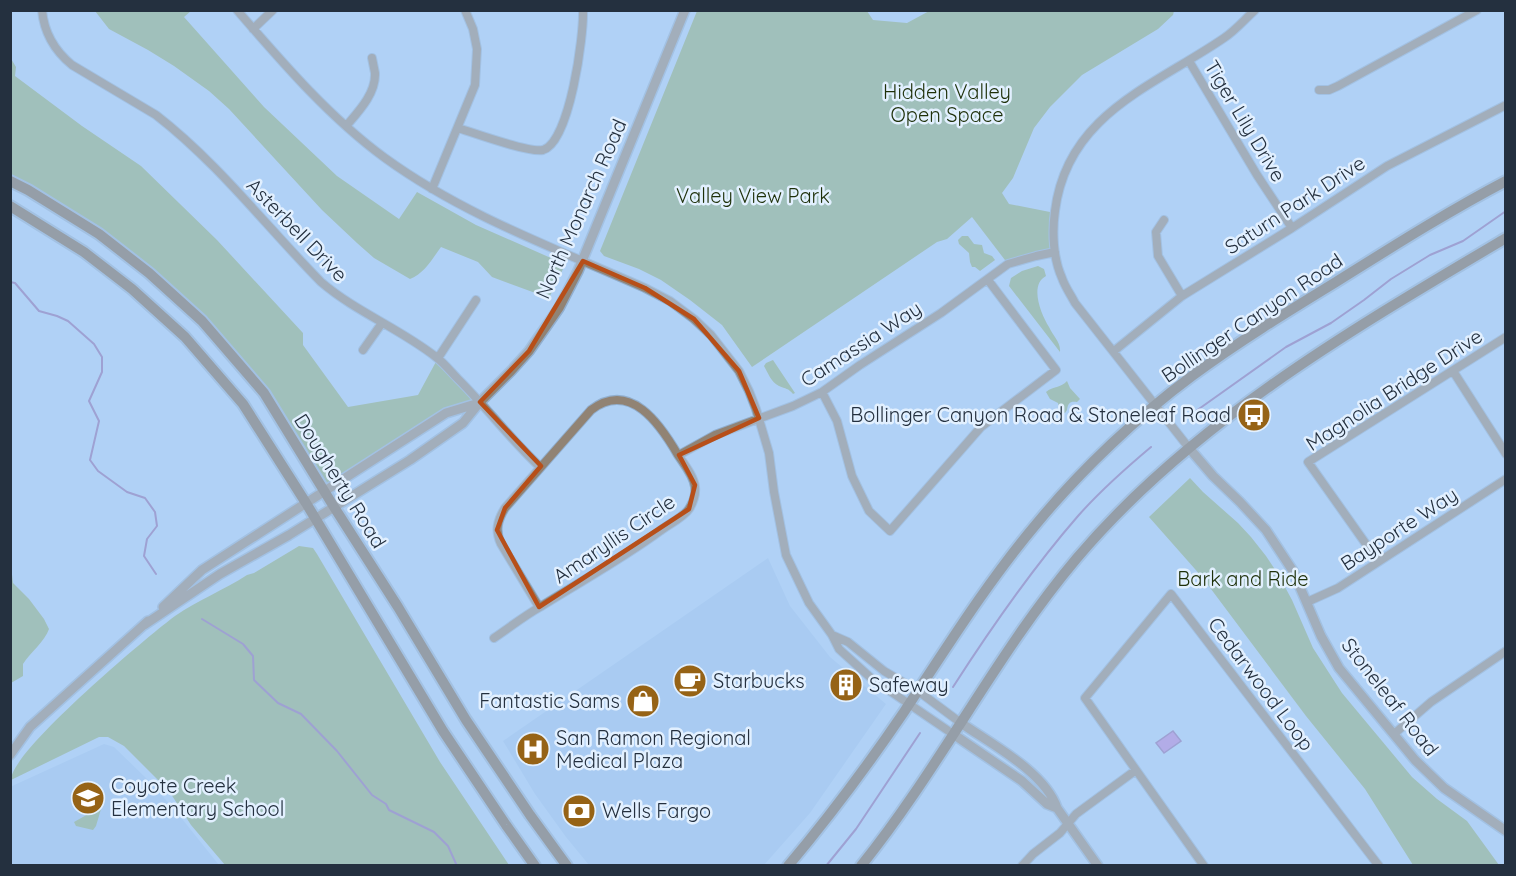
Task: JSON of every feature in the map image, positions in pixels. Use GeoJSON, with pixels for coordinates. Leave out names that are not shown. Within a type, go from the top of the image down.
{"type":"FeatureCollection","features":[{"type":"Feature","properties":{"kind":"main road","name":"Dougherty Road"},"geometry":{"type":"LineString","coordinates":[[10,181],[99,234],[149,273],[202,321],[264,393],[466,720],[567,866]]}},
{"type":"Feature","properties":{"kind":"main road","name":"Bollinger Canyon Road"},"geometry":{"type":"LineString","coordinates":[[788,866],[845,796],[910,703],[972,608],[1038,521],[1072,483],[1113,443],[1191,377],[1255,332],[1421,229],[1506,181]]}},
{"type":"Feature","properties":{"kind":"main road","name":"Dougherty Road"},"geometry":{"type":"LineString","coordinates":[[10,206],[84,252],[132,289],[185,337],[243,404],[306,503],[443,731],[535,866]]}},
{"type":"Feature","properties":{"kind":"main road"},"geometry":{"type":"LineString","coordinates":[[861,866],[900,813],[1046,597],[1110,521],[1149,483],[1238,409],[1323,350],[1506,238]]}},
{"type":"Feature","properties":{"kind":"street","name":"Asterbell Drive"},"geometry":{"type":"LineString","coordinates":[[42,10],[50,38],[62,56],[72,65],[168,124],[194,147],[321,282],[344,300],[407,336],[438,358],[540,467]]}},
{"type":"Feature","properties":{"kind":"street"},"geometry":{"type":"LineString","coordinates":[[237,10],[306,87],[383,156],[432,189],[485,218],[670,301],[711,335],[739,371],[749,391],[769,453],[786,555],[809,603],[832,634],[839,650],[871,678],[1022,781],[1047,804],[1057,808]]}},
{"type":"Feature","properties":{"kind":"street"},"geometry":{"type":"LineString","coordinates":[[253,29],[273,10]]}},
{"type":"Feature","properties":{"kind":"street"},"geometry":{"type":"LineString","coordinates":[[432,189],[475,85],[477,49],[473,29],[465,10]]}},
{"type":"Feature","properties":{"kind":"street"},"geometry":{"type":"LineString","coordinates":[[458,128],[535,150],[545,150],[555,141],[565,120],[578,69],[583,10]]}},
{"type":"Feature","properties":{"kind":"street","name":"North Monarch Road"},"geometry":{"type":"LineString","coordinates":[[144,625],[220,574],[410,460],[463,423],[529,351],[559,308],[582,261],[684,10]]}},
{"type":"Feature","properties":{"kind":"street"},"geometry":{"type":"LineString","coordinates":[[1189,448],[1075,303],[1062,278],[1055,252],[1053,222],[1057,195],[1063,173],[1073,153],[1102,118],[1130,97],[1227,36],[1255,10]]}},
{"type":"Feature","properties":{"kind":"street"},"geometry":{"type":"LineString","coordinates":[[1319,90],[1329,90],[1338,86],[1477,10]]}},
{"type":"Feature","properties":{"kind":"street"},"geometry":{"type":"LineString","coordinates":[[347,126],[362,107],[372,88],[375,75],[372,58]]}},
{"type":"Feature","properties":{"kind":"street","name":"Tiger Lily Drive"},"geometry":{"type":"LineString","coordinates":[[1189,61],[1257,175],[1292,228]]}},
{"type":"Feature","properties":{"kind":"street","name":"Saturn Park Drive"},"geometry":{"type":"LineString","coordinates":[[1114,351],[1182,296],[1386,166],[1506,105]]}},
{"type":"Feature","properties":{"kind":"street"},"geometry":{"type":"LineString","coordinates":[[1164,220],[1156,232],[1158,256],[1182,296]]}},
{"type":"Feature","properties":{"kind":"street","name":"Camassia Way"},"geometry":{"type":"LineString","coordinates":[[679,455],[715,435],[793,406],[822,392],[941,313],[1008,264],[1055,252]]}},
{"type":"Feature","properties":{"kind":"street"},"geometry":{"type":"LineString","coordinates":[[822,392],[837,421],[852,476],[869,510],[890,531],[981,427],[1056,370],[988,280]]}},
{"type":"Feature","properties":{"kind":"street"},"geometry":{"type":"LineString","coordinates":[[438,358],[476,300]]}},
{"type":"Feature","properties":{"kind":"street"},"geometry":{"type":"LineString","coordinates":[[363,350],[382,323]]}},
{"type":"Feature","properties":{"kind":"street","name":"Magnolia Bridge Drive"},"geometry":{"type":"LineString","coordinates":[[1378,561],[1308,462],[1506,337]]}},
{"type":"Feature","properties":{"kind":"street"},"geometry":{"type":"LineString","coordinates":[[1453,371],[1506,454]]}},
{"type":"Feature","properties":{"kind":"street","name":"Amaryllis Circle"},"geometry":{"type":"LineString","coordinates":[[494,638],[649,538],[689,509],[694,497],[695,485],[679,455],[666,434],[647,414],[622,399],[609,399],[591,410],[505,508],[499,518],[497,530],[501,544],[539,607]]}},
{"type":"Feature","properties":{"kind":"street","name":"North Monarch Road"},"geometry":{"type":"LineString","coordinates":[[144,625],[202,570],[446,413],[480,402]]}},
{"type":"Feature","properties":{"kind":"street","name":"Stoneleaf Road"},"geometry":{"type":"LineString","coordinates":[[1189,448],[1266,530],[1293,571],[1321,636],[1339,668],[1415,760],[1444,788],[1506,831]]}},
{"type":"Feature","properties":{"kind":"street","name":"Bayporte Way"},"geometry":{"type":"LineString","coordinates":[[1307,602],[1338,588],[1506,479]]}},
{"type":"Feature","properties":{"kind":"street","name":"Cedarwood Loop"},"geometry":{"type":"LineString","coordinates":[[1204,866],[1085,698],[1171,594],[1379,866]]}},
{"type":"Feature","properties":{"kind":"street"},"geometry":{"type":"LineString","coordinates":[[10,754],[30,727],[144,625]]}},
{"type":"Feature","properties":{"kind":"street"},"geometry":{"type":"LineString","coordinates":[[832,634],[848,642],[884,670],[918,691],[1033,775],[1054,798],[1057,808],[1098,866]]}},
{"type":"Feature","properties":{"kind":"street"},"geometry":{"type":"LineString","coordinates":[[1394,734],[1431,702],[1506,651]]}},
{"type":"Feature","properties":{"kind":"street"},"geometry":{"type":"LineString","coordinates":[[1022,866],[1057,835],[1076,814],[1136,770]]}},
{"type":"Feature","properties":{"kind":"highlighted area"},"geometry":{"type":"Polygon","coordinates":[[[583,261],[645,288],[694,319],[739,371],[759,418],[679,455],[695,485],[689,509],[539,607],[497,530],[505,508],[541,466],[480,402],[529,351],[583,261]]]}},
{"type":"Feature","properties":{"kind":"shaded area"},"geometry":{"type":"Polygon","coordinates":[[[768,558],[790,606],[830,657],[886,704],[810,813],[764,865],[589,865],[535,794],[503,741],[768,558]]]}},
{"type":"Feature","properties":{"kind":"shaded area"},"geometry":{"type":"Polygon","coordinates":[[[1173,731],[1181,741],[1164,753],[1156,743],[1173,731]]]}},
{"type":"Feature","properties":{"kind":"shaded area","name":"Coyote Creek Elementary School"},"geometry":{"type":"Polygon","coordinates":[[[104,744],[114,747],[146,778],[219,865],[11,865],[10,787],[104,744]]]}},
{"type":"Feature","properties":{"kind":"green space"},"geometry":{"type":"Polygon","coordinates":[[[931,10],[1174,11],[1173,15],[1158,29],[1082,75],[1050,107],[1034,128],[1013,178],[1002,193],[1009,204],[1055,213],[1055,252],[1008,264],[972,217],[947,239],[937,242],[752,367],[722,325],[690,300],[661,280],[604,256],[600,251],[697,11],[867,11],[873,20],[907,23],[931,10]]]}},
{"type":"Feature","properties":{"kind":"green space"},"geometry":{"type":"Polygon","coordinates":[[[95,11],[191,11],[184,17],[264,107],[337,176],[399,219],[417,192],[476,225],[560,262],[563,269],[549,298],[492,277],[478,262],[441,247],[424,269],[410,279],[374,258],[322,210],[229,109],[209,91],[174,66],[109,29],[95,11]]]}},
{"type":"Feature","properties":{"kind":"green space"},"geometry":{"type":"Polygon","coordinates":[[[10,57],[16,67],[15,76],[141,166],[217,240],[303,333],[303,345],[348,407],[418,395],[438,358],[480,402],[446,413],[325,492],[264,393],[149,273],[11,181],[10,57]]]}},
{"type":"Feature","properties":{"kind":"green space"},"geometry":{"type":"Polygon","coordinates":[[[962,236],[968,236],[974,244],[982,245],[984,253],[995,260],[980,271],[972,267],[969,253],[959,244],[958,240],[962,236]]]}},
{"type":"Feature","properties":{"kind":"green space"},"geometry":{"type":"Polygon","coordinates":[[[1038,266],[1044,269],[1046,276],[1038,286],[1040,308],[1058,342],[1060,352],[1009,286],[1011,278],[1022,271],[1038,266]]]}},
{"type":"Feature","properties":{"kind":"green space"},"geometry":{"type":"Polygon","coordinates":[[[773,360],[795,393],[776,384],[770,377],[764,366],[773,360]]]}},
{"type":"Feature","properties":{"kind":"green space"},"geometry":{"type":"Polygon","coordinates":[[[1067,381],[1080,399],[1070,403],[1065,413],[1060,411],[1058,403],[1050,399],[1046,392],[1067,381]]]}},
{"type":"Feature","properties":{"kind":"green space","name":"Bark and Ride"},"geometry":{"type":"Polygon","coordinates":[[[1190,478],[1238,523],[1266,556],[1292,600],[1313,648],[1342,693],[1412,777],[1467,821],[1499,865],[1413,865],[1365,789],[1306,716],[1202,577],[1149,517],[1190,478]]]}},
{"type":"Feature","properties":{"kind":"green space"},"geometry":{"type":"Polygon","coordinates":[[[299,546],[313,548],[317,554],[440,762],[509,865],[225,865],[191,825],[169,791],[124,746],[108,737],[99,737],[11,780],[17,766],[32,745],[55,721],[160,628],[193,605],[299,546]]]}},
{"type":"Feature","properties":{"kind":"green space"},"geometry":{"type":"Polygon","coordinates":[[[11,566],[13,583],[29,599],[49,629],[23,664],[23,676],[11,683],[11,566]]]}},
{"type":"Feature","properties":{"kind":"green space"},"geometry":{"type":"Polygon","coordinates":[[[101,809],[93,830],[76,826],[74,822],[101,809]]]}},
{"type":"Feature","properties":{"kind":"waterway"},"geometry":{"type":"LineString","coordinates":[[1196,411],[1286,347],[1331,323],[1391,279],[1430,255],[1463,241],[1506,211]]}},
{"type":"Feature","properties":{"kind":"waterway"},"geometry":{"type":"LineString","coordinates":[[10,282],[15,283],[39,311],[68,321],[94,344],[102,357],[102,372],[89,401],[99,421],[90,460],[98,471],[127,492],[145,498],[155,512],[157,526],[147,539],[144,556],[156,574]]}},
{"type":"Feature","properties":{"kind":"waterway"},"geometry":{"type":"LineString","coordinates":[[953,687],[1012,600],[1061,536],[1095,498],[1151,447]]}},
{"type":"Feature","properties":{"kind":"waterway"},"geometry":{"type":"LineString","coordinates":[[202,619],[243,644],[253,656],[254,680],[278,703],[301,714],[337,751],[372,795],[386,804],[389,810],[434,832],[448,846],[457,866]]}},
{"type":"Feature","properties":{"kind":"waterway"},"geometry":{"type":"LineString","coordinates":[[826,866],[856,829],[920,733]]}},
{"type":"Feature","properties":{"kind":"place","name":"Bollinger Canyon Road & Stoneleaf Road"},"geometry":{"type":"Point","coordinates":[1254,415]}},
{"type":"Feature","properties":{"kind":"place","name":"Starbucks"},"geometry":{"type":"Point","coordinates":[690,681]}},
{"type":"Feature","properties":{"kind":"place","name":"Safeway"},"geometry":{"type":"Point","coordinates":[846,685]}},
{"type":"Feature","properties":{"kind":"place","name":"Fantastic Sams"},"geometry":{"type":"Point","coordinates":[643,701]}},
{"type":"Feature","properties":{"kind":"place","name":"San Ramon Regional Medical Plaza"},"geometry":{"type":"Point","coordinates":[533,749]}},
{"type":"Feature","properties":{"kind":"place","name":"Coyote Creek Elementary School"},"geometry":{"type":"Point","coordinates":[88,798]}},
{"type":"Feature","properties":{"kind":"place","name":"Wells Fargo"},"geometry":{"type":"Point","coordinates":[579,811]}},
{"type":"Feature","properties":{"kind":"park label","name":"Hidden Valley Open Space"},"geometry":{"type":"Point","coordinates":[947,104]}},
{"type":"Feature","properties":{"kind":"park label","name":"Valley View Park"},"geometry":{"type":"Point","coordinates":[753,196]}}]}
